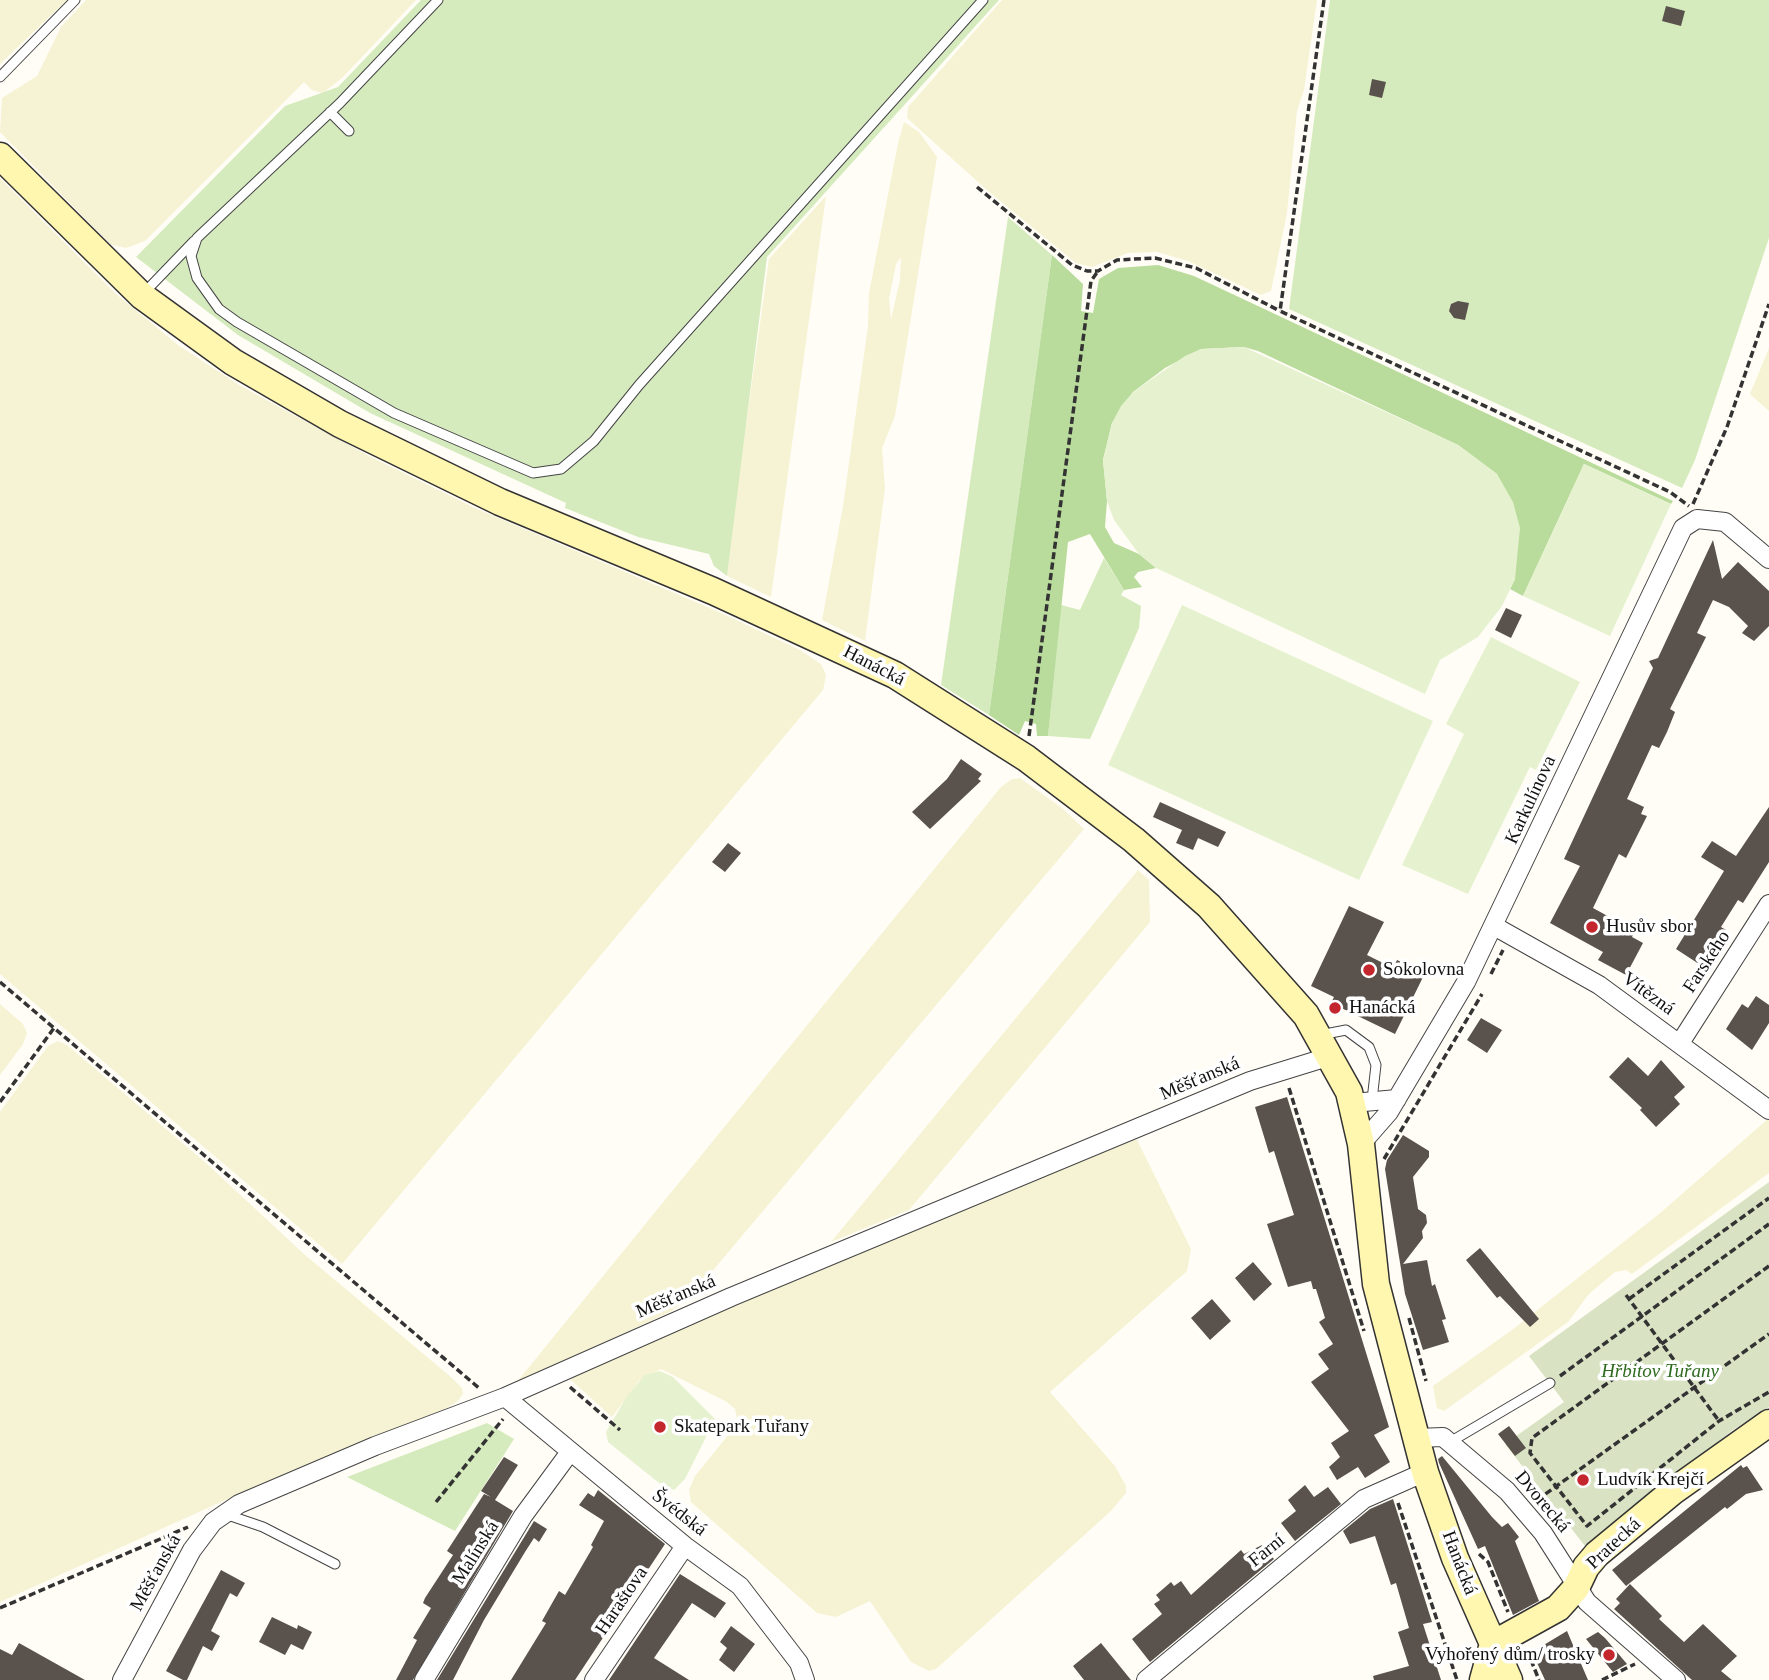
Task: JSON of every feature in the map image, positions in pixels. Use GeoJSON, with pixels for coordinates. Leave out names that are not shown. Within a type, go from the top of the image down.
{"type":"FeatureCollection","features":[{"type":"Feature","properties":{"kind":"street","name":"Hanácká"},"geometry":{"type":"LineString","coordinates":[[0,156],[142,296],[212,349],[340,424],[500,502],[835,646],[937,699],[1026,758],[1134,840],[1209,906],[1281,984],[1362,1101],[1361,1144],[1367,1229],[1376,1284],[1425,1472],[1455,1558],[1509,1680]]}},
{"type":"Feature","properties":{"kind":"street","name":"Karkulínova"},"geometry":{"type":"LineString","coordinates":[[1361,1144],[1397,1099],[1451,1010],[1494,926],[1683,528],[1698,519],[1710,518],[1730,524],[1769,559]]}},
{"type":"Feature","properties":{"kind":"street","name":"Farského"},"geometry":{"type":"LineString","coordinates":[[1679,1043],[1769,904]]}},
{"type":"Feature","properties":{"kind":"street","name":"Vítězná"},"geometry":{"type":"LineString","coordinates":[[1494,926],[1599,985],[1769,1110]]}},
{"type":"Feature","properties":{"kind":"street","name":"Měšťanská"},"geometry":{"type":"LineString","coordinates":[[122,1680],[186,1558],[224,1513],[362,1451],[504,1401],[556,1374],[769,1281],[1283,1068],[1325,1045]]}},
{"type":"Feature","properties":{"kind":"street"},"geometry":{"type":"LineString","coordinates":[[1362,1101],[1397,1099]]}},
{"type":"Feature","properties":{"kind":"street","name":"Švédská"},"geometry":{"type":"LineString","coordinates":[[504,1401],[685,1546],[740,1586],[799,1663],[804,1680]]}},
{"type":"Feature","properties":{"kind":"street","name":"Pratecká"},"geometry":{"type":"LineString","coordinates":[[1493,1644],[1558,1608],[1576,1588],[1586,1567],[1597,1554],[1681,1485],[1769,1423]]}},
{"type":"Feature","properties":{"kind":"street"},"geometry":{"type":"LineString","coordinates":[[1417,1438],[1434,1436],[1450,1442]]}},
{"type":"Feature","properties":{"kind":"street","name":"Dvorecká"},"geometry":{"type":"LineString","coordinates":[[1450,1442],[1524,1509],[1561,1559],[1576,1588],[1587,1602],[1676,1680]]}},
{"type":"Feature","properties":{"kind":"street","name":"Malínská"},"geometry":{"type":"LineString","coordinates":[[424,1680],[523,1516],[570,1452]]}},
{"type":"Feature","properties":{"kind":"street","name":"Farní"},"geometry":{"type":"LineString","coordinates":[[1146,1680],[1354,1507],[1392,1485],[1425,1472]]}},
{"type":"Feature","properties":{"kind":"street","name":"Haraštova"},"geometry":{"type":"LineString","coordinates":[[594,1680],[685,1546]]}},
{"type":"Feature","properties":{"kind":"street"},"geometry":{"type":"LineString","coordinates":[[1483,1680],[1493,1644]]}},
{"type":"Feature","properties":{"kind":"lane"},"geometry":{"type":"LineString","coordinates":[[0,77],[75,0]]}},
{"type":"Feature","properties":{"kind":"lane"},"geometry":{"type":"LineString","coordinates":[[142,296],[197,239],[330,112],[438,0]]}},
{"type":"Feature","properties":{"kind":"lane"},"geometry":{"type":"LineString","coordinates":[[197,239],[191,256],[197,278],[219,309],[237,322],[382,406],[515,468],[533,473],[561,469],[594,441],[657,365],[983,0]]}},
{"type":"Feature","properties":{"kind":"lane"},"geometry":{"type":"LineString","coordinates":[[330,112],[349,131]]}},
{"type":"Feature","properties":{"kind":"lane"},"geometry":{"type":"LineString","coordinates":[[1325,1045],[1346,1030],[1369,1047],[1376,1065],[1362,1101]]}},
{"type":"Feature","properties":{"kind":"lane"},"geometry":{"type":"LineString","coordinates":[[1450,1442],[1550,1383]]}},
{"type":"Feature","properties":{"kind":"lane"},"geometry":{"type":"LineString","coordinates":[[224,1513],[263,1527],[335,1564]]}},
{"type":"Feature","properties":{"kind":"path"},"geometry":{"type":"LineString","coordinates":[[1280,311],[1324,0]]}},
{"type":"Feature","properties":{"kind":"path"},"geometry":{"type":"LineString","coordinates":[[976,187],[1072,265],[1087,271],[1098,271]]}},
{"type":"Feature","properties":{"kind":"path"},"geometry":{"type":"LineString","coordinates":[[1026,758],[1091,281],[1098,271],[1117,260],[1155,258],[1196,268],[1280,311],[1670,492],[1694,509],[1694,500],[1727,427],[1769,304]]}},
{"type":"Feature","properties":{"kind":"path"},"geometry":{"type":"LineString","coordinates":[[1490,976],[1510,935]]}},
{"type":"Feature","properties":{"kind":"path"},"geometry":{"type":"LineString","coordinates":[[0,982],[504,1401],[436,1502]]}},
{"type":"Feature","properties":{"kind":"path"},"geometry":{"type":"LineString","coordinates":[[1382,1171],[1384,1158],[1452,1048],[1484,989]]}},
{"type":"Feature","properties":{"kind":"path"},"geometry":{"type":"LineString","coordinates":[[0,1102],[54,1028]]}},
{"type":"Feature","properties":{"kind":"path"},"geometry":{"type":"LineString","coordinates":[[1283,1068],[1367,1343]]}},
{"type":"Feature","properties":{"kind":"path"},"geometry":{"type":"LineString","coordinates":[[1719,1421],[1628,1297],[1768,1200]]}},
{"type":"Feature","properties":{"kind":"path"},"geometry":{"type":"LineString","coordinates":[[1550,1383],[1769,1224]]}},
{"type":"Feature","properties":{"kind":"path"},"geometry":{"type":"LineString","coordinates":[[1769,1266],[1532,1438],[1530,1453],[1587,1526],[1719,1421],[1769,1392]]}},
{"type":"Feature","properties":{"kind":"path"},"geometry":{"type":"LineString","coordinates":[[1406,1306],[1422,1358],[1426,1384]]}},
{"type":"Feature","properties":{"kind":"path"},"geometry":{"type":"LineString","coordinates":[[1524,1509],[1769,1334]]}},
{"type":"Feature","properties":{"kind":"path"},"geometry":{"type":"LineString","coordinates":[[556,1374],[620,1430]]}},
{"type":"Feature","properties":{"kind":"path"},"geometry":{"type":"LineString","coordinates":[[1392,1485],[1457,1680]]}},
{"type":"Feature","properties":{"kind":"path"},"geometry":{"type":"LineString","coordinates":[[0,1608],[224,1513]]}},
{"type":"Feature","properties":{"kind":"path"},"geometry":{"type":"LineString","coordinates":[[1474,1550],[1488,1562],[1518,1630]]}},
{"type":"Feature","properties":{"kind":"path"},"geometry":{"type":"LineString","coordinates":[[1602,1680],[1649,1658]]}},
{"type":"Feature","properties":{"kind":"shaded area"},"geometry":{"type":"Polygon","coordinates":[[[0,0],[67,0],[0,64],[0,0]]]}},
{"type":"Feature","properties":{"kind":"shaded area"},"geometry":{"type":"Polygon","coordinates":[[[86,0],[416,0],[343,77],[323,93],[312,90],[304,82],[145,241],[126,248],[112,245],[105,239],[0,132],[2,98],[37,76],[61,27],[86,0]]]}},
{"type":"Feature","properties":{"kind":"shaded area"},"geometry":{"type":"Polygon","coordinates":[[[1002,0],[1317,0],[1304,90],[1297,111],[1287,213],[1271,291],[1261,295],[1188,261],[1157,252],[1128,253],[1092,267],[1076,263],[988,191],[907,118],[908,107],[1002,0]]]}},
{"type":"Feature","properties":{"kind":"shaded area"},"geometry":{"type":"Polygon","coordinates":[[[904,122],[919,132],[937,157],[895,416],[882,448],[885,488],[865,641],[822,620],[843,506],[868,326],[869,293],[904,122]],[[901,257],[896,264],[889,299],[891,319],[900,280],[901,257]]]}},
{"type":"Feature","properties":{"kind":"shaded area"},"geometry":{"type":"Polygon","coordinates":[[[0,178],[116,294],[178,345],[239,385],[369,456],[475,508],[719,612],[800,650],[821,664],[826,675],[823,690],[342,1264],[0,974],[0,178]]]}},
{"type":"Feature","properties":{"kind":"shaded area"},"geometry":{"type":"Polygon","coordinates":[[[826,196],[771,597],[727,576],[735,504],[769,259],[826,196]]]}},
{"type":"Feature","properties":{"kind":"shaded area"},"geometry":{"type":"Polygon","coordinates":[[[1769,348],[1769,411],[1750,394],[1769,348]]]}},
{"type":"Feature","properties":{"kind":"shaded area"},"geometry":{"type":"Polygon","coordinates":[[[1020,778],[1062,808],[1084,829],[694,1293],[670,1312],[516,1383],[1001,787],[1012,779],[1020,778]]]}},
{"type":"Feature","properties":{"kind":"shaded area"},"geometry":{"type":"Polygon","coordinates":[[[1138,870],[1149,880],[1150,922],[909,1210],[831,1242],[1138,870]]]}},
{"type":"Feature","properties":{"kind":"shaded area"},"geometry":{"type":"Polygon","coordinates":[[[0,1004],[23,1024],[27,1033],[23,1044],[0,1075],[0,1004]]]}},
{"type":"Feature","properties":{"kind":"shaded area"},"geometry":{"type":"Polygon","coordinates":[[[58,1041],[67,1045],[206,1163],[305,1255],[451,1377],[462,1388],[463,1394],[457,1402],[441,1411],[263,1483],[0,1602],[0,1112],[48,1046],[58,1041]]]}},
{"type":"Feature","properties":{"kind":"shaded area"},"geometry":{"type":"Polygon","coordinates":[[[1769,1118],[1769,1173],[1632,1274],[1626,1270],[1615,1272],[1589,1294],[1568,1322],[1444,1411],[1437,1408],[1433,1386],[1512,1330],[1659,1214],[1769,1118]]]}},
{"type":"Feature","properties":{"kind":"shaded area"},"geometry":{"type":"Polygon","coordinates":[[[1136,1138],[1191,1249],[1187,1271],[1050,1392],[1115,1466],[1126,1486],[1126,1493],[1111,1511],[936,1669],[929,1671],[911,1662],[870,1601],[836,1617],[817,1613],[691,1502],[689,1490],[695,1476],[738,1423],[735,1409],[727,1402],[661,1369],[639,1381],[612,1417],[570,1379],[606,1358],[1136,1138]]]}},
{"type":"Feature","properties":{"kind":"green space"},"geometry":{"type":"Polygon","coordinates":[[[421,0],[999,0],[767,257],[727,576],[714,566],[709,554],[638,537],[565,508],[566,503],[370,413],[238,335],[136,257],[285,106],[338,87],[421,0]]]}},
{"type":"Feature","properties":{"kind":"green space"},"geometry":{"type":"Polygon","coordinates":[[[1330,0],[1769,0],[1769,238],[1695,460],[1682,488],[1289,309],[1330,0]]]}},
{"type":"Feature","properties":{"kind":"green space"},"geometry":{"type":"Polygon","coordinates":[[[1008,217],[1052,255],[989,715],[941,685],[1008,217]]]}},
{"type":"Feature","properties":{"kind":"green space"},"geometry":{"type":"Polygon","coordinates":[[[1052,255],[1083,284],[1081,311],[1093,313],[1099,279],[1118,268],[1158,265],[1194,276],[1673,501],[1671,504],[1584,464],[1523,596],[1510,589],[1515,579],[1497,474],[1458,445],[1258,351],[1244,347],[1201,349],[1165,368],[1133,392],[1112,423],[1103,460],[1107,501],[1105,527],[1114,543],[1139,554],[1156,568],[1138,572],[1134,577],[1142,587],[1124,590],[1090,534],[1068,542],[1048,736],[1037,736],[1036,724],[1025,721],[1019,735],[989,715],[1052,255]]]}},
{"type":"Feature","properties":{"kind":"green space"},"geometry":{"type":"Polygon","coordinates":[[[1244,347],[1458,445],[1497,474],[1513,502],[1520,528],[1515,579],[1502,606],[1478,637],[1440,660],[1425,694],[1156,568],[1139,554],[1114,520],[1107,501],[1103,460],[1112,423],[1121,406],[1133,392],[1185,356],[1201,349],[1244,347]]]}},
{"type":"Feature","properties":{"kind":"green space"},"geometry":{"type":"Polygon","coordinates":[[[1584,464],[1671,504],[1610,636],[1523,596],[1584,464]]]}},
{"type":"Feature","properties":{"kind":"green space"},"geometry":{"type":"Polygon","coordinates":[[[1104,558],[1124,590],[1121,595],[1141,606],[1139,628],[1090,739],[1048,736],[1061,605],[1080,610],[1104,558]]]}},
{"type":"Feature","properties":{"kind":"green space"},"geometry":{"type":"Polygon","coordinates":[[[1182,605],[1433,721],[1359,880],[1108,765],[1182,605]]]}},
{"type":"Feature","properties":{"kind":"green space"},"geometry":{"type":"Polygon","coordinates":[[[1491,637],[1580,682],[1536,770],[1530,767],[1468,894],[1402,865],[1464,734],[1446,724],[1491,637]]]}},
{"type":"Feature","properties":{"kind":"green space","name":"Hřbitov Tuřany"},"geometry":{"type":"Polygon","coordinates":[[[1769,1182],[1769,1407],[1733,1430],[1585,1546],[1505,1444],[1564,1402],[1529,1356],[1769,1182]]]}},
{"type":"Feature","properties":{"kind":"green space","name":"Skatepark Tuřany"},"geometry":{"type":"Polygon","coordinates":[[[660,1371],[673,1377],[715,1419],[685,1479],[674,1490],[659,1483],[608,1442],[606,1432],[627,1396],[645,1375],[660,1371]]]}},
{"type":"Feature","properties":{"kind":"green space"},"geometry":{"type":"Polygon","coordinates":[[[487,1423],[514,1439],[455,1531],[347,1477],[487,1423]]]}},
{"type":"Feature","properties":{"kind":"building"},"geometry":{"type":"Polygon","coordinates":[[[1666,6],[1685,11],[1681,26],[1662,21],[1666,6]]]}},
{"type":"Feature","properties":{"kind":"building"},"geometry":{"type":"Polygon","coordinates":[[[1372,79],[1386,82],[1382,98],[1369,95],[1372,79]]]}},
{"type":"Feature","properties":{"kind":"building"},"geometry":{"type":"Polygon","coordinates":[[[1458,301],[1469,303],[1465,320],[1454,318],[1449,311],[1451,304],[1458,301]]]}},
{"type":"Feature","properties":{"kind":"building"},"geometry":{"type":"Polygon","coordinates":[[[1713,540],[1722,579],[1738,562],[1769,591],[1769,626],[1754,641],[1742,633],[1748,626],[1729,607],[1713,600],[1697,633],[1706,637],[1670,709],[1675,712],[1667,732],[1659,748],[1652,745],[1627,799],[1644,807],[1641,814],[1647,816],[1626,858],[1619,854],[1593,908],[1635,931],[1632,937],[1643,943],[1626,975],[1598,960],[1603,952],[1550,923],[1580,866],[1564,859],[1653,668],[1649,661],[1658,658],[1713,540]]]}},
{"type":"Feature","properties":{"kind":"building"},"geometry":{"type":"Polygon","coordinates":[[[1506,608],[1522,615],[1511,638],[1495,630],[1506,608]]]}},
{"type":"Feature","properties":{"kind":"building"},"geometry":{"type":"Polygon","coordinates":[[[961,759],[982,774],[978,779],[981,781],[930,829],[912,812],[947,779],[961,759]]]}},
{"type":"Feature","properties":{"kind":"building"},"geometry":{"type":"Polygon","coordinates":[[[1160,802],[1226,832],[1218,847],[1198,838],[1193,850],[1176,843],[1182,830],[1153,817],[1160,802]]]}},
{"type":"Feature","properties":{"kind":"building"},"geometry":{"type":"Polygon","coordinates":[[[1769,807],[1769,862],[1743,903],[1738,900],[1721,927],[1726,930],[1702,966],[1676,949],[1724,871],[1701,857],[1712,841],[1736,856],[1769,807]]]}},
{"type":"Feature","properties":{"kind":"building"},"geometry":{"type":"Polygon","coordinates":[[[728,843],[741,853],[725,872],[712,862],[728,843]]]}},
{"type":"Feature","properties":{"kind":"building","name":"Sokolovna"},"geometry":{"type":"Polygon","coordinates":[[[1349,906],[1384,922],[1367,955],[1393,968],[1397,960],[1425,973],[1395,1034],[1331,1003],[1334,997],[1311,986],[1349,906]]]}},
{"type":"Feature","properties":{"kind":"building"},"geometry":{"type":"Polygon","coordinates":[[[1756,996],[1769,1005],[1769,1023],[1752,1050],[1726,1029],[1742,1004],[1748,1008],[1756,996]]]}},
{"type":"Feature","properties":{"kind":"building"},"geometry":{"type":"Polygon","coordinates":[[[1481,1018],[1502,1030],[1487,1053],[1467,1040],[1481,1018]]]}},
{"type":"Feature","properties":{"kind":"building"},"geometry":{"type":"Polygon","coordinates":[[[1628,1057],[1648,1076],[1661,1060],[1685,1087],[1674,1097],[1680,1104],[1656,1127],[1640,1110],[1642,1108],[1609,1077],[1628,1057]]]}},
{"type":"Feature","properties":{"kind":"building"},"geometry":{"type":"Polygon","coordinates":[[[1287,1097],[1389,1427],[1374,1435],[1390,1462],[1365,1478],[1358,1467],[1337,1480],[1329,1467],[1340,1457],[1331,1443],[1349,1431],[1311,1382],[1329,1369],[1318,1354],[1333,1344],[1319,1322],[1325,1318],[1311,1281],[1288,1287],[1267,1224],[1294,1215],[1274,1151],[1269,1153],[1255,1107],[1287,1097]]]}},
{"type":"Feature","properties":{"kind":"building"},"geometry":{"type":"Polygon","coordinates":[[[1403,1135],[1429,1151],[1429,1157],[1413,1177],[1418,1209],[1426,1215],[1427,1223],[1422,1231],[1423,1238],[1403,1264],[1427,1260],[1432,1286],[1435,1284],[1446,1319],[1442,1320],[1449,1342],[1423,1350],[1405,1294],[1385,1169],[1387,1160],[1403,1135]]]}},
{"type":"Feature","properties":{"kind":"building"},"geometry":{"type":"Polygon","coordinates":[[[1480,1248],[1539,1319],[1530,1327],[1500,1296],[1497,1298],[1466,1260],[1480,1248]]]}},
{"type":"Feature","properties":{"kind":"building"},"geometry":{"type":"Polygon","coordinates":[[[1253,1262],[1272,1284],[1254,1301],[1235,1278],[1253,1262]]]}},
{"type":"Feature","properties":{"kind":"building"},"geometry":{"type":"Polygon","coordinates":[[[1212,1299],[1231,1321],[1210,1340],[1191,1318],[1212,1299]]]}},
{"type":"Feature","properties":{"kind":"building"},"geometry":{"type":"Polygon","coordinates":[[[1509,1426],[1526,1448],[1515,1456],[1498,1434],[1509,1426]]]}},
{"type":"Feature","properties":{"kind":"building"},"geometry":{"type":"Polygon","coordinates":[[[1442,1456],[1492,1517],[1502,1527],[1508,1523],[1519,1537],[1515,1541],[1539,1601],[1513,1615],[1485,1546],[1478,1549],[1439,1463],[1438,1459],[1442,1456]]]}},
{"type":"Feature","properties":{"kind":"building"},"geometry":{"type":"Polygon","coordinates":[[[504,1457],[518,1465],[495,1500],[513,1511],[413,1680],[396,1680],[417,1640],[413,1638],[431,1608],[423,1603],[425,1598],[453,1555],[447,1551],[484,1494],[491,1497],[481,1491],[504,1457]]]}},
{"type":"Feature","properties":{"kind":"building"},"geometry":{"type":"Polygon","coordinates":[[[1741,1465],[1743,1468],[1747,1466],[1763,1490],[1746,1494],[1727,1509],[1725,1507],[1626,1586],[1612,1570],[1741,1465]]]}},
{"type":"Feature","properties":{"kind":"building"},"geometry":{"type":"Polygon","coordinates":[[[1305,1485],[1314,1497],[1328,1487],[1341,1504],[1295,1541],[1281,1523],[1296,1511],[1288,1500],[1305,1485]]]}},
{"type":"Feature","properties":{"kind":"building"},"geometry":{"type":"Polygon","coordinates":[[[598,1490],[665,1544],[575,1680],[511,1680],[546,1623],[542,1621],[559,1591],[565,1595],[593,1547],[591,1545],[604,1521],[579,1505],[588,1493],[594,1497],[598,1490]]]}},
{"type":"Feature","properties":{"kind":"building"},"geometry":{"type":"Polygon","coordinates":[[[1393,1499],[1432,1622],[1423,1624],[1441,1680],[1374,1680],[1373,1676],[1409,1666],[1398,1632],[1409,1628],[1396,1583],[1391,1585],[1375,1536],[1350,1544],[1343,1531],[1370,1509],[1393,1499]]]}},
{"type":"Feature","properties":{"kind":"building"},"geometry":{"type":"Polygon","coordinates":[[[534,1521],[547,1529],[539,1542],[534,1538],[525,1552],[484,1620],[453,1680],[437,1680],[534,1521]]]}},
{"type":"Feature","properties":{"kind":"building"},"geometry":{"type":"Polygon","coordinates":[[[1262,1545],[1274,1559],[1150,1662],[1132,1639],[1162,1614],[1154,1604],[1160,1600],[1156,1595],[1171,1582],[1174,1586],[1181,1581],[1191,1595],[1241,1550],[1244,1554],[1262,1545]]]}},
{"type":"Feature","properties":{"kind":"building"},"geometry":{"type":"Polygon","coordinates":[[[221,1570],[245,1583],[237,1597],[230,1593],[211,1631],[220,1636],[212,1651],[203,1646],[187,1680],[183,1680],[166,1671],[221,1570]]]}},
{"type":"Feature","properties":{"kind":"building"},"geometry":{"type":"Polygon","coordinates":[[[680,1574],[726,1603],[715,1618],[692,1603],[654,1658],[689,1680],[609,1680],[680,1574]]]}},
{"type":"Feature","properties":{"kind":"building"},"geometry":{"type":"Polygon","coordinates":[[[1630,1584],[1662,1616],[1659,1619],[1684,1642],[1703,1624],[1737,1656],[1721,1671],[1732,1680],[1692,1680],[1614,1609],[1620,1603],[1616,1599],[1630,1584]]]}},
{"type":"Feature","properties":{"kind":"building"},"geometry":{"type":"Polygon","coordinates":[[[272,1617],[297,1629],[298,1625],[312,1632],[303,1650],[291,1644],[285,1655],[259,1642],[272,1617]]]}},
{"type":"Feature","properties":{"kind":"building"},"geometry":{"type":"Polygon","coordinates":[[[731,1626],[755,1644],[734,1672],[719,1660],[727,1648],[720,1642],[731,1626]]]}},
{"type":"Feature","properties":{"kind":"building"},"geometry":{"type":"Polygon","coordinates":[[[1567,1631],[1588,1680],[1545,1680],[1532,1652],[1567,1631]]]}},
{"type":"Feature","properties":{"kind":"building","name":"Vyhořený dům/ trosky"},"geometry":{"type":"Polygon","coordinates":[[[1598,1632],[1627,1664],[1613,1672],[1586,1639],[1598,1632]]]}},
{"type":"Feature","properties":{"kind":"building"},"geometry":{"type":"Polygon","coordinates":[[[19,1643],[85,1680],[0,1680],[0,1649],[12,1655],[19,1643]]]}},
{"type":"Feature","properties":{"kind":"building"},"geometry":{"type":"Polygon","coordinates":[[[1101,1643],[1131,1680],[1084,1680],[1073,1666],[1101,1643]]]}},
{"type":"Feature","properties":{"kind":"place","name":"Husův sbor"},"geometry":{"type":"Point","coordinates":[1592,927]}},
{"type":"Feature","properties":{"kind":"place","name":"Sokolovna"},"geometry":{"type":"Point","coordinates":[1369,970]}},
{"type":"Feature","properties":{"kind":"place","name":"Hanácká"},"geometry":{"type":"Point","coordinates":[1335,1008]}},
{"type":"Feature","properties":{"kind":"place","name":"Skatepark Tuřany"},"geometry":{"type":"Point","coordinates":[660,1427]}},
{"type":"Feature","properties":{"kind":"place","name":"Ludvík Krejčí"},"geometry":{"type":"Point","coordinates":[1583,1480]}},
{"type":"Feature","properties":{"kind":"place","name":"Vyhořený dům/ trosky"},"geometry":{"type":"Point","coordinates":[1609,1655]}}]}
